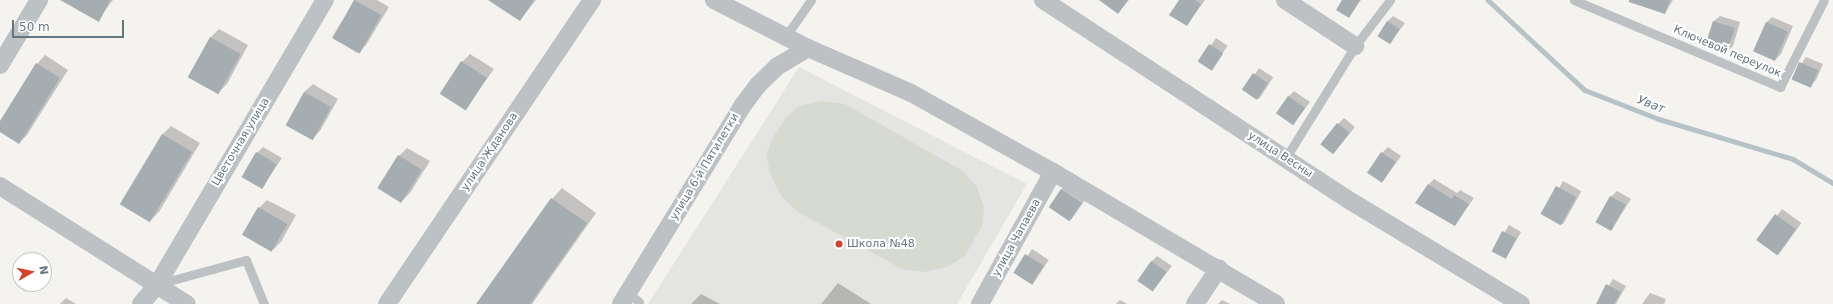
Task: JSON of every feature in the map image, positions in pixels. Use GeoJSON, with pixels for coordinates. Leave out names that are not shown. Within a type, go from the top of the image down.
{"type":"FeatureCollection","features":[{"type":"Feature","properties":{"kind":"street"},"geometry":{"type":"LineString","coordinates":[[0,65],[39,0]]}},
{"type":"Feature","properties":{"kind":"street","name":"Цветочная улица"},"geometry":{"type":"LineString","coordinates":[[141,304],[157,285],[325,0]]}},
{"type":"Feature","properties":{"kind":"street","name":"улица Жданова"},"geometry":{"type":"LineString","coordinates":[[387,304],[592,0]]}},
{"type":"Feature","properties":{"kind":"street"},"geometry":{"type":"LineString","coordinates":[[714,0],[808,48],[911,93],[1053,172],[1219,268],[1276,304]]}},
{"type":"Feature","properties":{"kind":"street","name":"улица Весны"},"geometry":{"type":"LineString","coordinates":[[1043,0],[1347,199],[1522,304]]}},
{"type":"Feature","properties":{"kind":"street"},"geometry":{"type":"LineString","coordinates":[[1285,0],[1354,46]]}},
{"type":"Feature","properties":{"kind":"street","name":"улица 6-й Пятилетки"},"geometry":{"type":"LineString","coordinates":[[630,300],[743,105],[758,85],[778,66],[808,48]]}},
{"type":"Feature","properties":{"kind":"street","name":"улица Чапаева"},"geometry":{"type":"LineString","coordinates":[[980,304],[1053,172]]}},
{"type":"Feature","properties":{"kind":"street"},"geometry":{"type":"LineString","coordinates":[[0,186],[187,304]]}},
{"type":"Feature","properties":{"kind":"street"},"geometry":{"type":"LineString","coordinates":[[1195,304],[1219,268]]}},
{"type":"Feature","properties":{"kind":"lane"},"geometry":{"type":"LineString","coordinates":[[786,36],[811,0]]}},
{"type":"Feature","properties":{"kind":"lane"},"geometry":{"type":"LineString","coordinates":[[1286,159],[1354,46],[1390,0]]}},
{"type":"Feature","properties":{"kind":"lane","name":"Ключевой переулок"},"geometry":{"type":"LineString","coordinates":[[1574,0],[1780,87],[1824,0]]}},
{"type":"Feature","properties":{"kind":"lane"},"geometry":{"type":"LineString","coordinates":[[157,285],[246,260],[264,304]]}},
{"type":"Feature","properties":{"kind":"shaded area","name":"Школа №48"},"geometry":{"type":"Polygon","coordinates":[[[799,67],[1027,184],[957,304],[648,304],[799,67]]]}},
{"type":"Feature","properties":{"kind":"shaded area"},"geometry":{"type":"Polygon","coordinates":[[[822,101],[845,104],[963,171],[977,187],[984,208],[982,226],[965,256],[947,267],[923,272],[902,269],[798,212],[782,197],[772,179],[766,156],[772,139],[787,116],[799,106],[822,101]]]}},
{"type":"Feature","properties":{"kind":"building"},"geometry":{"type":"Polygon","coordinates":[[[60,0],[110,0],[99,22],[60,0]]]}},
{"type":"Feature","properties":{"kind":"building"},"geometry":{"type":"Polygon","coordinates":[[[354,0],[381,15],[360,54],[333,38],[354,0]]]}},
{"type":"Feature","properties":{"kind":"building"},"geometry":{"type":"Polygon","coordinates":[[[488,0],[534,0],[520,21],[488,0]]]}},
{"type":"Feature","properties":{"kind":"building"},"geometry":{"type":"Polygon","coordinates":[[[1099,0],[1128,0],[1118,14],[1099,0]]]}},
{"type":"Feature","properties":{"kind":"building"},"geometry":{"type":"Polygon","coordinates":[[[1179,0],[1195,0],[1201,4],[1187,26],[1169,15],[1179,0]]]}},
{"type":"Feature","properties":{"kind":"building"},"geometry":{"type":"Polygon","coordinates":[[[1342,0],[1360,0],[1349,18],[1336,10],[1342,0]]]}},
{"type":"Feature","properties":{"kind":"building"},"geometry":{"type":"Polygon","coordinates":[[[1629,0],[1670,0],[1665,14],[1629,2],[1629,0]]]}},
{"type":"Feature","properties":{"kind":"building"},"geometry":{"type":"Polygon","coordinates":[[[1387,21],[1400,29],[1390,44],[1377,36],[1387,21]]]}},
{"type":"Feature","properties":{"kind":"building"},"geometry":{"type":"Polygon","coordinates":[[[1713,21],[1735,28],[1727,53],[1705,46],[1713,21]]]}},
{"type":"Feature","properties":{"kind":"building"},"geometry":{"type":"Polygon","coordinates":[[[1766,22],[1788,32],[1775,61],[1753,51],[1766,22]]]}},
{"type":"Feature","properties":{"kind":"building"},"geometry":{"type":"Polygon","coordinates":[[[210,37],[241,54],[218,94],[188,77],[210,37]]]}},
{"type":"Feature","properties":{"kind":"building"},"geometry":{"type":"Polygon","coordinates":[[[1209,44],[1223,53],[1212,71],[1198,62],[1209,44]]]}},
{"type":"Feature","properties":{"kind":"building"},"geometry":{"type":"Polygon","coordinates":[[[461,61],[487,78],[466,111],[440,94],[461,61]]]}},
{"type":"Feature","properties":{"kind":"building"},"geometry":{"type":"Polygon","coordinates":[[[1799,62],[1818,70],[1811,88],[1792,79],[1799,62]]]}},
{"type":"Feature","properties":{"kind":"building"},"geometry":{"type":"Polygon","coordinates":[[[36,63],[60,78],[19,144],[0,132],[0,121],[36,63]]]}},
{"type":"Feature","properties":{"kind":"building"},"geometry":{"type":"Polygon","coordinates":[[[1253,73],[1268,83],[1257,100],[1242,90],[1253,73]]]}},
{"type":"Feature","properties":{"kind":"building"},"geometry":{"type":"Polygon","coordinates":[[[304,92],[331,107],[313,140],[286,125],[304,92]]]}},
{"type":"Feature","properties":{"kind":"building"},"geometry":{"type":"Polygon","coordinates":[[[1288,96],[1305,108],[1293,125],[1276,113],[1288,96]]]}},
{"type":"Feature","properties":{"kind":"building"},"geometry":{"type":"Polygon","coordinates":[[[1337,123],[1350,133],[1333,154],[1320,144],[1337,123]]]}},
{"type":"Feature","properties":{"kind":"building"},"geometry":{"type":"Polygon","coordinates":[[[162,134],[192,152],[150,222],[120,204],[162,134]]]}},
{"type":"Feature","properties":{"kind":"building"},"geometry":{"type":"Polygon","coordinates":[[[256,152],[277,164],[262,189],[242,177],[256,152]]]}},
{"type":"Feature","properties":{"kind":"building"},"geometry":{"type":"Polygon","coordinates":[[[1381,152],[1396,162],[1382,183],[1367,173],[1381,152]]]}},
{"type":"Feature","properties":{"kind":"building"},"geometry":{"type":"Polygon","coordinates":[[[398,155],[422,170],[401,203],[377,188],[398,155]]]}},
{"type":"Feature","properties":{"kind":"building"},"geometry":{"type":"Polygon","coordinates":[[[1428,184],[1452,199],[1454,195],[1469,204],[1455,226],[1415,203],[1428,184]]]}},
{"type":"Feature","properties":{"kind":"building"},"geometry":{"type":"Polygon","coordinates":[[[1556,186],[1576,197],[1561,225],[1540,214],[1556,186]]]}},
{"type":"Feature","properties":{"kind":"building"},"geometry":{"type":"Polygon","coordinates":[[[1061,189],[1082,203],[1069,221],[1049,207],[1061,189]]]}},
{"type":"Feature","properties":{"kind":"building"},"geometry":{"type":"Polygon","coordinates":[[[1610,196],[1626,205],[1611,231],[1595,222],[1610,196]]]}},
{"type":"Feature","properties":{"kind":"building"},"geometry":{"type":"Polygon","coordinates":[[[551,198],[587,223],[530,304],[476,304],[551,198]]]}},
{"type":"Feature","properties":{"kind":"building"},"geometry":{"type":"Polygon","coordinates":[[[258,207],[287,224],[271,252],[242,235],[258,207]]]}},
{"type":"Feature","properties":{"kind":"building"},"geometry":{"type":"Polygon","coordinates":[[[1775,214],[1796,229],[1777,255],[1756,240],[1775,214]]]}},
{"type":"Feature","properties":{"kind":"building"},"geometry":{"type":"Polygon","coordinates":[[[1502,231],[1516,238],[1506,259],[1492,251],[1502,231]]]}},
{"type":"Feature","properties":{"kind":"building"},"geometry":{"type":"Polygon","coordinates":[[[1025,254],[1044,266],[1032,284],[1013,273],[1025,254]]]}},
{"type":"Feature","properties":{"kind":"building"},"geometry":{"type":"Polygon","coordinates":[[[1151,261],[1167,272],[1153,292],[1137,281],[1151,261]]]}},
{"type":"Feature","properties":{"kind":"building"},"geometry":{"type":"Polygon","coordinates":[[[1606,284],[1621,292],[1614,304],[1596,304],[1606,284]]]}},
{"type":"Feature","properties":{"kind":"waterway","name":"Уват"},"geometry":{"type":"LineString","coordinates":[[1488,0],[1585,90],[1659,119],[1793,159],[1833,183]]}},
{"type":"Feature","properties":{"kind":"place","name":"Школа №48"},"geometry":{"type":"Point","coordinates":[839,244]}}]}
